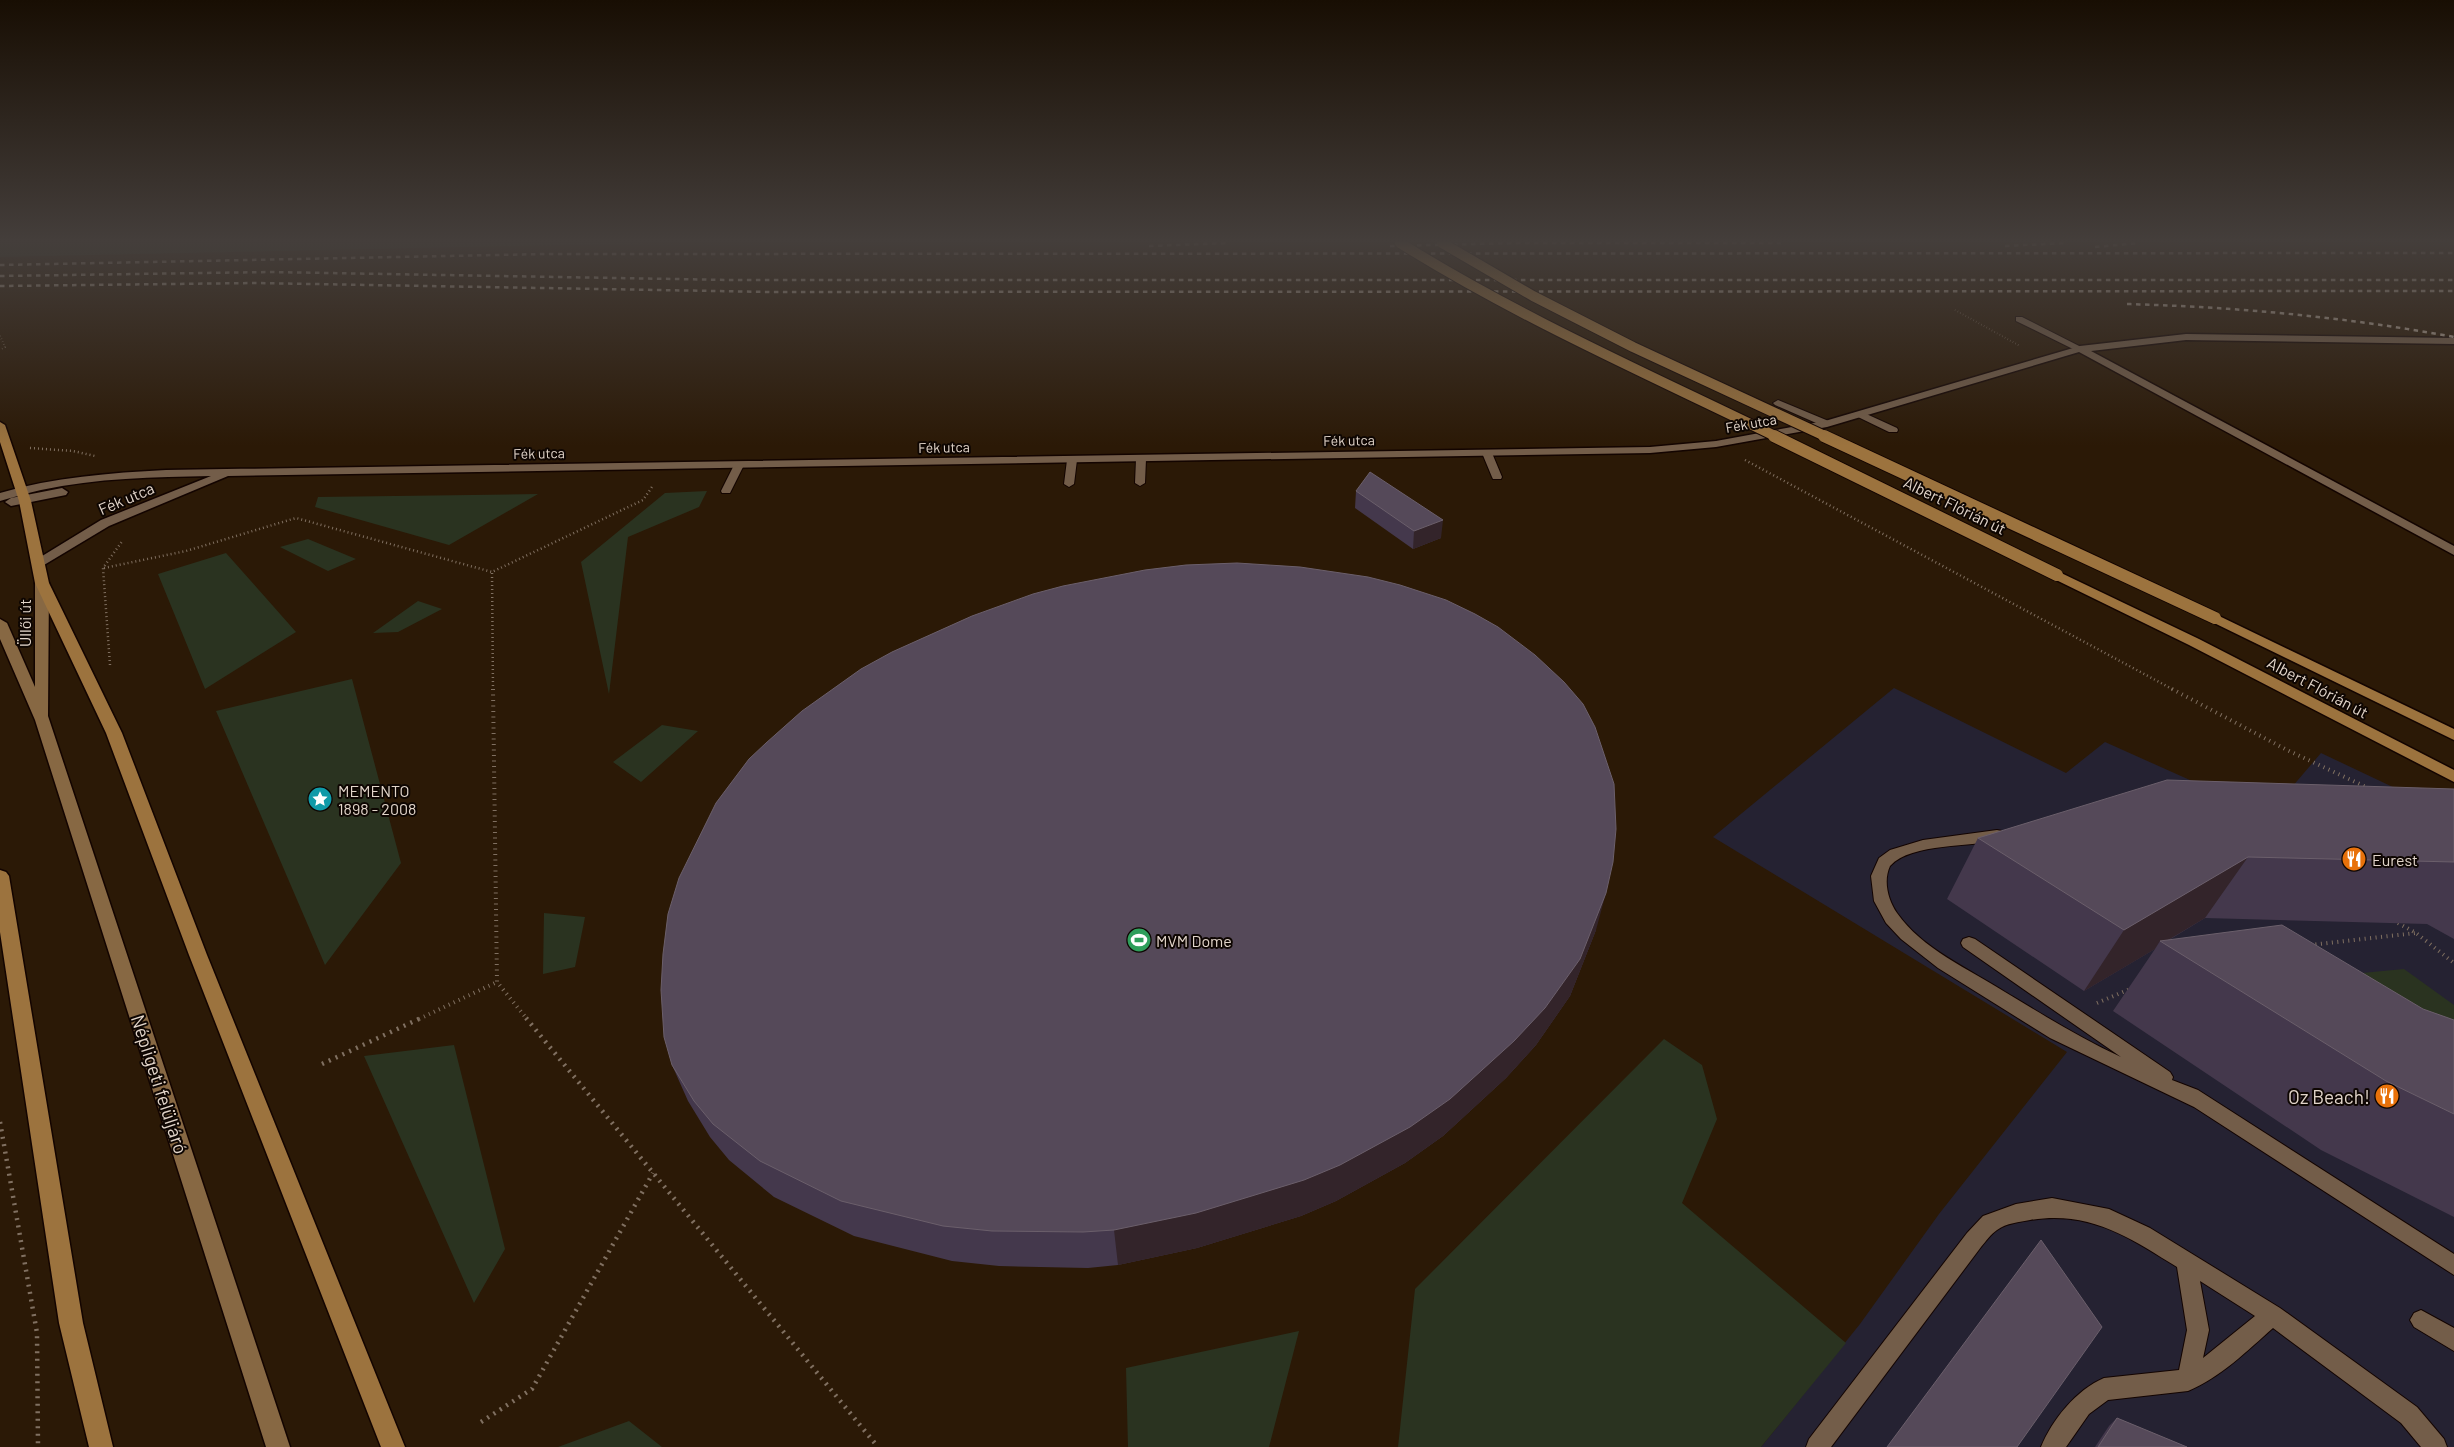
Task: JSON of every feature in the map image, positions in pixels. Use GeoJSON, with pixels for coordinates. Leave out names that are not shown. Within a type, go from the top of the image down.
{"type":"FeatureCollection","features":[{"type":"Feature","properties":{"kind":"main road","name":"Albert Flórián út"},"geometry":{"type":"LineString","coordinates":[[1520,311],[2194,642],[2454,777]]}},
{"type":"Feature","properties":{"kind":"main road","name":"Albert Flórián út"},"geometry":{"type":"LineString","coordinates":[[1561,311],[1633,347],[2215,618],[2454,735]]}},
{"type":"Feature","properties":{"kind":"main road","name":"Üllői út"},"geometry":{"type":"LineString","coordinates":[[0,425],[23,495],[40,574],[42,720]]}},
{"type":"Feature","properties":{"kind":"main road"},"geometry":{"type":"LineString","coordinates":[[40,574],[114,733],[198,955],[393,1447]]}},
{"type":"Feature","properties":{"kind":"main road","name":"Üllői út"},"geometry":{"type":"LineString","coordinates":[[0,623],[42,720]]}},
{"type":"Feature","properties":{"kind":"main road","name":"Népligeti felüljáró"},"geometry":{"type":"LineString","coordinates":[[42,720],[278,1447]]}},
{"type":"Feature","properties":{"kind":"main road"},"geometry":{"type":"LineString","coordinates":[[0,876],[71,1323],[101,1447]]}},
{"type":"Feature","properties":{"kind":"street","name":"Fék utca"},"geometry":{"type":"LineString","coordinates":[[0,496],[23,495],[88,486],[166,473],[1650,450],[1716,444],[1827,424],[2080,349],[2186,337],[2300,337],[2454,341]]}},
{"type":"Feature","properties":{"kind":"street"},"geometry":{"type":"LineString","coordinates":[[2080,349],[2454,551]]}},
{"type":"Feature","properties":{"kind":"street","name":"Fék utca"},"geometry":{"type":"LineString","coordinates":[[40,574],[105,523],[231,472]]}},
{"type":"Feature","properties":{"kind":"street","name":"Fék utca"},"geometry":{"type":"LineString","coordinates":[[0,504],[23,495]]}},
{"type":"Feature","properties":{"kind":"lane"},"geometry":{"type":"LineString","coordinates":[[2019,319],[2080,349]]}},
{"type":"Feature","properties":{"kind":"lane"},"geometry":{"type":"LineString","coordinates":[[1778,403],[1827,424]]}},
{"type":"Feature","properties":{"kind":"lane"},"geometry":{"type":"LineString","coordinates":[[1862,415],[1893,430]]}},
{"type":"Feature","properties":{"kind":"lane"},"geometry":{"type":"LineString","coordinates":[[1487,453],[1497,477]]}},
{"type":"Feature","properties":{"kind":"lane"},"geometry":{"type":"LineString","coordinates":[[1140,483],[1141,459]]}},
{"type":"Feature","properties":{"kind":"lane"},"geometry":{"type":"LineString","coordinates":[[1069,484],[1072,460]]}},
{"type":"Feature","properties":{"kind":"lane"},"geometry":{"type":"LineString","coordinates":[[726,491],[739,465]]}},
{"type":"Feature","properties":{"kind":"lane"},"geometry":{"type":"LineString","coordinates":[[2012,832],[1898,852],[1887,860],[1879,872],[1878,887],[1882,903],[1893,919],[1911,937],[1930,954],[1947,965],[2064,1037],[2198,1101]]}},
{"type":"Feature","properties":{"kind":"lane"},"geometry":{"type":"LineString","coordinates":[[1969,943],[2198,1101],[2454,1265]]}},
{"type":"Feature","properties":{"kind":"lane"},"geometry":{"type":"LineString","coordinates":[[1817,1447],[1974,1240],[1990,1223],[2016,1213],[2052,1207],[2102,1215],[2143,1235],[2273,1315],[2409,1415],[2436,1447]]}},
{"type":"Feature","properties":{"kind":"lane"},"geometry":{"type":"LineString","coordinates":[[2186,1261],[2198,1330],[2188,1380]]}},
{"type":"Feature","properties":{"kind":"lane"},"geometry":{"type":"LineString","coordinates":[[2052,1447],[2081,1406],[2104,1389],[2188,1380],[2218,1361],[2273,1315]]}},
{"type":"Feature","properties":{"kind":"lane"},"geometry":{"type":"LineString","coordinates":[[2422,1320],[2454,1340]]}},
{"type":"Feature","properties":{"kind":"path"},"geometry":{"type":"LineString","coordinates":[[1956,311],[2017,344]]}},
{"type":"Feature","properties":{"kind":"path"},"geometry":{"type":"LineString","coordinates":[[0,336],[4,348],[0,350]]}},
{"type":"Feature","properties":{"kind":"path"},"geometry":{"type":"LineString","coordinates":[[1716,444],[2278,745],[2367,788]]}},
{"type":"Feature","properties":{"kind":"path"},"geometry":{"type":"LineString","coordinates":[[7,446],[73,451]]}},
{"type":"Feature","properties":{"kind":"path"},"geometry":{"type":"LineString","coordinates":[[110,675],[103,568],[186,551],[296,518],[492,572],[643,500],[667,466]]}},
{"type":"Feature","properties":{"kind":"path"},"geometry":{"type":"LineString","coordinates":[[492,572],[497,982],[878,1447]]}},
{"type":"Feature","properties":{"kind":"path"},"geometry":{"type":"LineString","coordinates":[[2392,919],[2416,933],[2454,963]]}},
{"type":"Feature","properties":{"kind":"path"},"geometry":{"type":"LineString","coordinates":[[2302,946],[2416,933]]}},
{"type":"Feature","properties":{"kind":"path"},"geometry":{"type":"LineString","coordinates":[[322,1064],[497,982]]}},
{"type":"Feature","properties":{"kind":"path"},"geometry":{"type":"LineString","coordinates":[[2084,1022],[2099,1001],[2136,987]]}},
{"type":"Feature","properties":{"kind":"path"},"geometry":{"type":"LineString","coordinates":[[0,1122],[37,1333],[38,1447]]}},
{"type":"Feature","properties":{"kind":"path"},"geometry":{"type":"LineString","coordinates":[[481,1422],[532,1389],[653,1173]]}},
{"type":"Feature","properties":{"kind":"shaded area"},"geometry":{"type":"Polygon","coordinates":[[[1894,688],[2066,773],[2105,742],[2268,815],[2321,753],[2454,816],[2454,1447],[1761,1447],[1860,1324],[1939,1214],[2067,1052],[1713,837],[1894,688]]]}},
{"type":"Feature","properties":{"kind":"green space"},"geometry":{"type":"Polygon","coordinates":[[[707,491],[699,507],[628,537],[609,694],[581,562],[665,493],[707,491]]]}},
{"type":"Feature","properties":{"kind":"green space"},"geometry":{"type":"Polygon","coordinates":[[[538,494],[449,545],[315,507],[318,497],[538,494]]]}},
{"type":"Feature","properties":{"kind":"green space"},"geometry":{"type":"Polygon","coordinates":[[[308,539],[356,559],[328,571],[280,547],[308,539]]]}},
{"type":"Feature","properties":{"kind":"green space"},"geometry":{"type":"Polygon","coordinates":[[[226,553],[296,632],[205,689],[158,574],[226,553]]]}},
{"type":"Feature","properties":{"kind":"green space"},"geometry":{"type":"Polygon","coordinates":[[[418,601],[442,609],[398,632],[373,633],[418,601]]]}},
{"type":"Feature","properties":{"kind":"green space"},"geometry":{"type":"Polygon","coordinates":[[[352,679],[401,863],[325,965],[216,711],[352,679]]]}},
{"type":"Feature","properties":{"kind":"green space"},"geometry":{"type":"Polygon","coordinates":[[[662,725],[698,731],[641,782],[613,762],[662,725]]]}},
{"type":"Feature","properties":{"kind":"green space"},"geometry":{"type":"Polygon","coordinates":[[[544,913],[585,917],[575,967],[543,974],[544,913]]]}},
{"type":"Feature","properties":{"kind":"green space"},"geometry":{"type":"Polygon","coordinates":[[[2404,969],[2454,1005],[2454,1063],[2288,980],[2404,969]]]}},
{"type":"Feature","properties":{"kind":"green space"},"geometry":{"type":"Polygon","coordinates":[[[1664,1039],[1702,1065],[1717,1119],[1682,1203],[1846,1343],[1761,1447],[1398,1447],[1415,1289],[1664,1039]]]}},
{"type":"Feature","properties":{"kind":"green space"},"geometry":{"type":"Polygon","coordinates":[[[454,1045],[505,1249],[474,1303],[364,1056],[454,1045]]]}},
{"type":"Feature","properties":{"kind":"green space"},"geometry":{"type":"Polygon","coordinates":[[[1299,1331],[1269,1447],[1128,1447],[1126,1368],[1299,1331]]]}},
{"type":"Feature","properties":{"kind":"green space"},"geometry":{"type":"Polygon","coordinates":[[[629,1421],[662,1447],[558,1447],[629,1421]]]}},
{"type":"Feature","properties":{"kind":"building"},"geometry":{"type":"Polygon","coordinates":[[[1370,472],[1443,520],[1414,531],[1356,491],[1370,472]]]}},
{"type":"Feature","properties":{"kind":"building","name":"MVM Dome"},"geometry":{"type":"Polygon","coordinates":[[[1237,563],[1300,567],[1368,577],[1446,600],[1498,627],[1535,655],[1564,682],[1583,704],[1595,727],[1614,784],[1616,829],[1613,862],[1606,893],[1580,959],[1545,1008],[1514,1041],[1450,1099],[1410,1127],[1340,1165],[1304,1180],[1196,1213],[1114,1230],[1083,1232],[992,1231],[943,1226],[841,1201],[760,1161],[713,1124],[694,1101],[672,1065],[664,1037],[661,990],[663,954],[668,914],[679,878],[716,803],[749,759],[802,711],[861,669],[892,652],[972,616],[1033,594],[1063,586],[1145,570],[1186,565],[1237,563]]]}},
{"type":"Feature","properties":{"kind":"building"},"geometry":{"type":"Polygon","coordinates":[[[2167,780],[2454,789],[2454,862],[2248,857],[2124,930],[1978,838],[2167,780]]]}},
{"type":"Feature","properties":{"kind":"building"},"geometry":{"type":"Polygon","coordinates":[[[2282,925],[2423,1009],[2454,1020],[2454,1114],[2386,1081],[2160,941],[2282,925]]]}},
{"type":"Feature","properties":{"kind":"building"},"geometry":{"type":"Polygon","coordinates":[[[2041,1240],[2102,1327],[2017,1447],[1887,1447],[2041,1240]]]}},
{"type":"Feature","properties":{"kind":"building"},"geometry":{"type":"Polygon","coordinates":[[[2117,1418],[2187,1447],[2098,1447],[2117,1418]]]}},
{"type":"Feature","properties":{"kind":"railway"},"geometry":{"type":"LineString","coordinates":[[2255,311],[2373,324],[2454,337]]}},
{"type":"Feature","properties":{"kind":"place","name":"MEMENTO 1898 - 2008"},"geometry":{"type":"Point","coordinates":[320,799]}},
{"type":"Feature","properties":{"kind":"place","name":"Eurest"},"geometry":{"type":"Point","coordinates":[2354,859]}},
{"type":"Feature","properties":{"kind":"place","name":"MVM Dome"},"geometry":{"type":"Point","coordinates":[1139,940]}},
{"type":"Feature","properties":{"kind":"place","name":"Oz Beach!"},"geometry":{"type":"Point","coordinates":[2387,1096]}}]}
